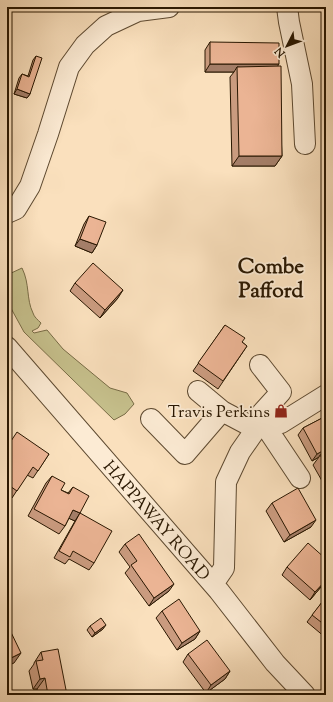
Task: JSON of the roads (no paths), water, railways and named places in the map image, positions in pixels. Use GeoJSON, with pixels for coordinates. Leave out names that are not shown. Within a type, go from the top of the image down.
{"type":"FeatureCollection","features":[{"type":"Feature","properties":{"kind":"street"},"geometry":{"type":"LineString","coordinates":[[7,213],[16,209],[30,186],[69,67],[85,45],[106,26],[138,9],[168,7]]}},
{"type":"Feature","properties":{"kind":"street"},"geometry":{"type":"LineString","coordinates":[[287,7],[302,84],[305,144]]}},
{"type":"Feature","properties":{"kind":"street","name":"HAPPAWAY ROAD"},"geometry":{"type":"LineString","coordinates":[[7,347],[213,584],[299,692]]}},
{"type":"Feature","properties":{"kind":"street"},"geometry":{"type":"LineString","coordinates":[[260,366],[281,392],[261,414],[261,428]]}},
{"type":"Feature","properties":{"kind":"street"},"geometry":{"type":"LineString","coordinates":[[198,391],[222,411],[261,428],[300,478]]}},
{"type":"Feature","properties":{"kind":"street"},"geometry":{"type":"LineString","coordinates":[[213,584],[224,568],[226,482],[240,452],[261,428],[282,423],[326,396]]}},
{"type":"Feature","properties":{"kind":"street"},"geometry":{"type":"LineString","coordinates":[[151,419],[185,454],[222,411]]}},
{"type":"Feature","properties":{"kind":"place","name":"Travis Perkins"},"geometry":{"type":"Point","coordinates":[281,411]}},
{"type":"Feature","properties":{"kind":"district","name":"Combe Pafford"},"geometry":{"type":"Point","coordinates":[271,278]}}]}
